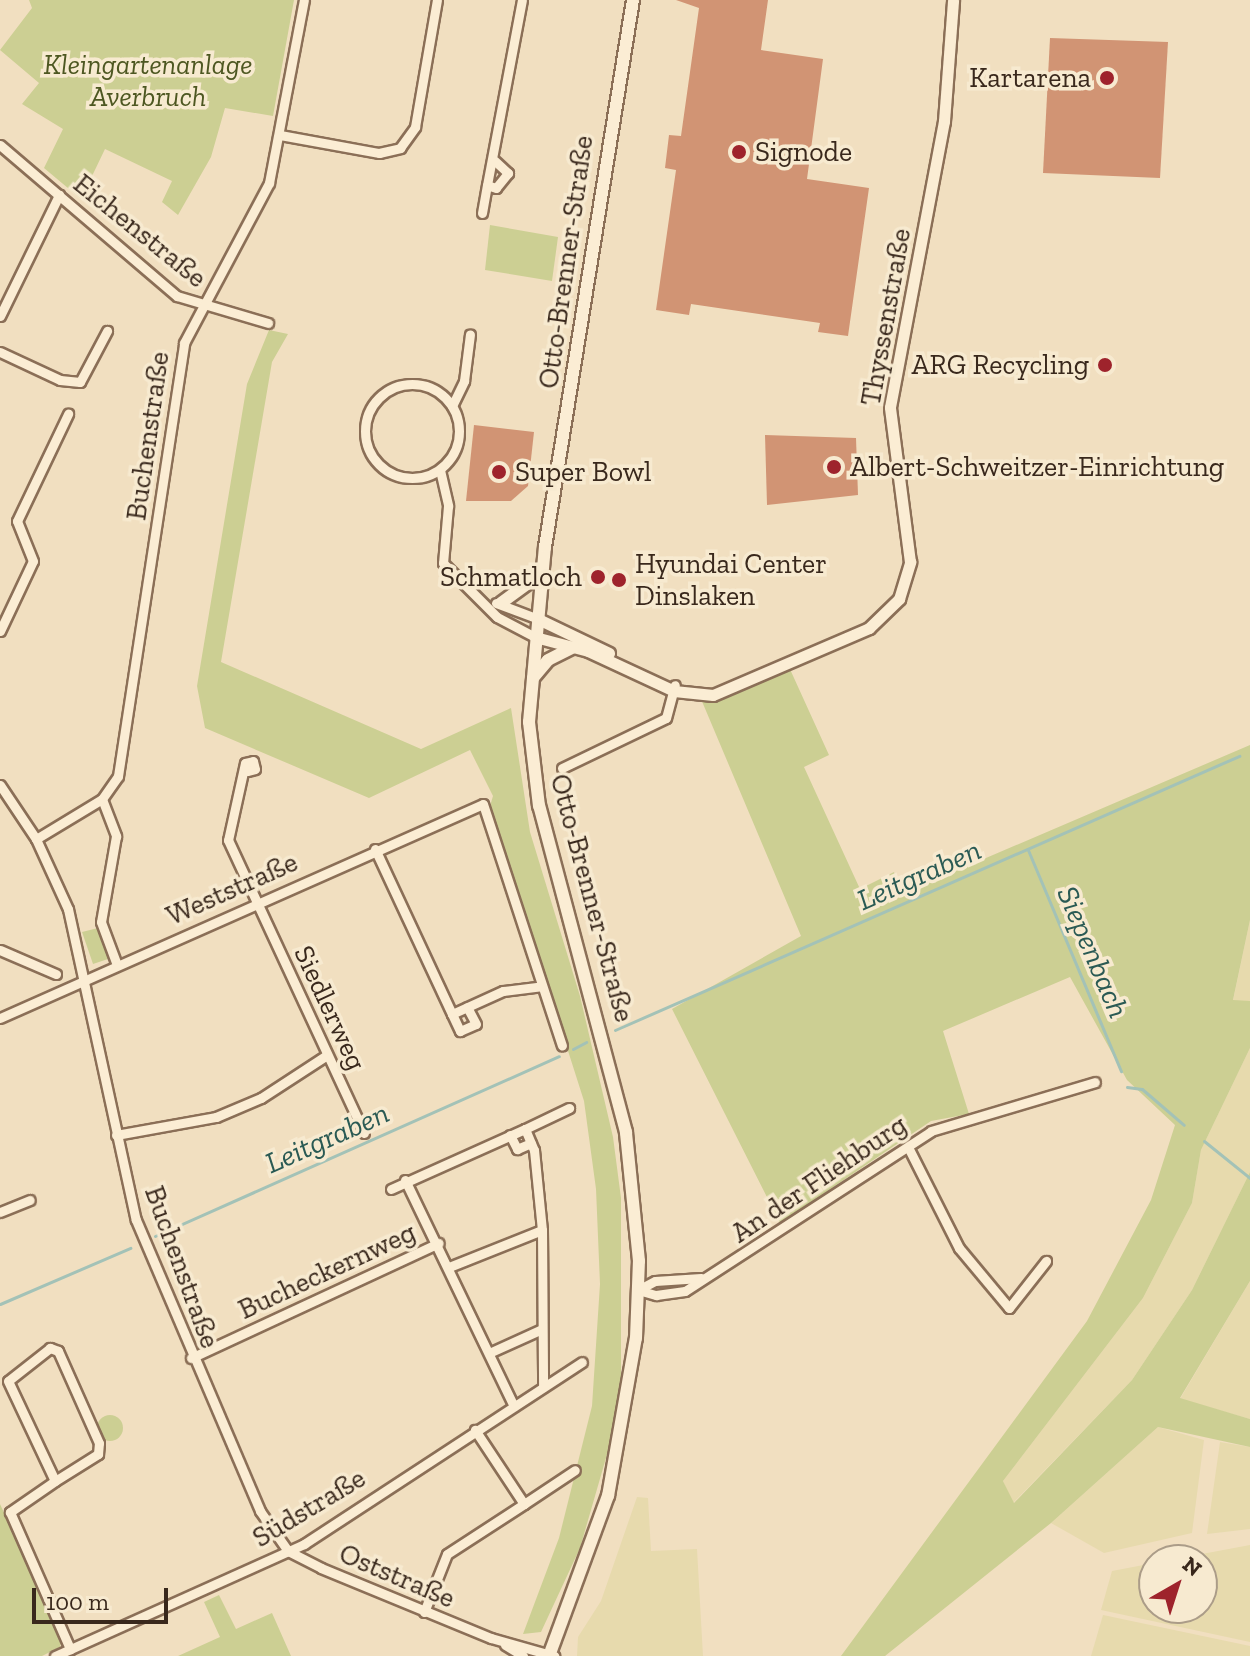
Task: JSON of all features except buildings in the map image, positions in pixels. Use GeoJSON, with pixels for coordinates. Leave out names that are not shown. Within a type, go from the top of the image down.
{"type":"FeatureCollection","features":[{"type":"Feature","properties":{"kind":"main road","name":"Otto-Brenner-Straße"},"geometry":{"type":"LineString","coordinates":[[551,1655],[608,1496],[632,1378],[638,1290],[635,1197],[617,1088],[531,761],[532,681],[542,573],[633,0]]}},
{"type":"Feature","properties":{"kind":"main road"},"geometry":{"type":"LineString","coordinates":[[501,603],[542,573]]}},
{"type":"Feature","properties":{"kind":"main road"},"geometry":{"type":"LineString","coordinates":[[532,681],[548,660],[573,647]]}},
{"type":"Feature","properties":{"kind":"street","name":"Buchenstraße"},"geometry":{"type":"LineString","coordinates":[[102,799],[118,776],[184,343],[269,183],[304,0]]}},
{"type":"Feature","properties":{"kind":"street"},"geometry":{"type":"LineString","coordinates":[[280,135],[379,153],[400,148],[415,127],[437,0]]}},
{"type":"Feature","properties":{"kind":"street"},"geometry":{"type":"LineString","coordinates":[[482,213],[495,161],[522,0]]}},
{"type":"Feature","properties":{"kind":"street","name":"Thyssenstraße"},"geometry":{"type":"LineString","coordinates":[[535,637],[573,647],[674,688],[737,687],[869,628],[892,608],[906,580],[910,562],[890,407],[944,121],[953,0]]}},
{"type":"Feature","properties":{"kind":"street","name":"Eichenstraße"},"geometry":{"type":"LineString","coordinates":[[0,145],[177,296],[201,307],[268,323]]}},
{"type":"Feature","properties":{"kind":"street"},"geometry":{"type":"LineString","coordinates":[[487,185],[503,187],[507,181],[508,173],[495,161]]}},
{"type":"Feature","properties":{"kind":"street"},"geometry":{"type":"LineString","coordinates":[[0,316],[59,195]]}},
{"type":"Feature","properties":{"kind":"street"},"geometry":{"type":"LineString","coordinates":[[0,352],[60,380],[80,382],[107,331]]}},
{"type":"Feature","properties":{"kind":"street"},"geometry":{"type":"LineString","coordinates":[[452,406],[464,381],[470,334]]}},
{"type":"Feature","properties":{"kind":"street"},"geometry":{"type":"LineString","coordinates":[[409,383],[441,393],[452,406],[459,441],[440,470],[409,479],[394,476],[370,455],[364,424],[369,409],[393,387],[409,383]]}},
{"type":"Feature","properties":{"kind":"street"},"geometry":{"type":"LineString","coordinates":[[0,631],[33,561],[17,521],[68,414]]}},
{"type":"Feature","properties":{"kind":"street"},"geometry":{"type":"LineString","coordinates":[[440,470],[448,506],[443,563],[497,617],[535,637]]}},
{"type":"Feature","properties":{"kind":"street"},"geometry":{"type":"LineString","coordinates":[[484,602],[501,603],[536,618]]}},
{"type":"Feature","properties":{"kind":"street","name":"Thyssenstraße"},"geometry":{"type":"LineString","coordinates":[[536,618],[674,688]]}},
{"type":"Feature","properties":{"kind":"street"},"geometry":{"type":"LineString","coordinates":[[562,768],[666,718],[674,688]]}},
{"type":"Feature","properties":{"kind":"street","name":"Siedlerweg"},"geometry":{"type":"LineString","coordinates":[[248,771],[226,828],[364,1133]]}},
{"type":"Feature","properties":{"kind":"street","name":"Buchenstraße"},"geometry":{"type":"LineString","coordinates":[[0,785],[36,839],[68,909],[136,1220],[191,1358],[260,1511],[288,1551]]}},
{"type":"Feature","properties":{"kind":"street"},"geometry":{"type":"LineString","coordinates":[[36,839],[102,799],[116,836],[101,922],[117,965]]}},
{"type":"Feature","properties":{"kind":"street","name":"Weststraße"},"geometry":{"type":"LineString","coordinates":[[0,1018],[375,849],[483,804],[541,986]]}},
{"type":"Feature","properties":{"kind":"street"},"geometry":{"type":"LineString","coordinates":[[375,849],[460,1031],[476,1024],[467,1007]]}},
{"type":"Feature","properties":{"kind":"street"},"geometry":{"type":"LineString","coordinates":[[0,950],[56,974]]}},
{"type":"Feature","properties":{"kind":"street"},"geometry":{"type":"LineString","coordinates":[[452,1014],[503,991],[541,986],[562,1045]]}},
{"type":"Feature","properties":{"kind":"street"},"geometry":{"type":"LineString","coordinates":[[116,1135],[216,1117],[261,1098],[327,1055]]}},
{"type":"Feature","properties":{"kind":"street","name":"An der Fliehburg"},"geometry":{"type":"LineString","coordinates":[[638,1290],[685,1291],[931,1131],[1095,1082]]}},
{"type":"Feature","properties":{"kind":"street"},"geometry":{"type":"LineString","coordinates":[[391,1189],[569,1108]]}},
{"type":"Feature","properties":{"kind":"street"},"geometry":{"type":"LineString","coordinates":[[525,1129],[531,1143],[542,1230],[543,1387]]}},
{"type":"Feature","properties":{"kind":"street"},"geometry":{"type":"LineString","coordinates":[[510,1135],[517,1149],[531,1143]]}},
{"type":"Feature","properties":{"kind":"street"},"geometry":{"type":"LineString","coordinates":[[908,1147],[959,1248],[1009,1308],[1046,1261]]}},
{"type":"Feature","properties":{"kind":"street","name":"Bucheckernweg"},"geometry":{"type":"LineString","coordinates":[[405,1180],[439,1243],[514,1406]]}},
{"type":"Feature","properties":{"kind":"street"},"geometry":{"type":"LineString","coordinates":[[0,1212],[30,1200]]}},
{"type":"Feature","properties":{"kind":"street"},"geometry":{"type":"LineString","coordinates":[[449,1267],[542,1230]]}},
{"type":"Feature","properties":{"kind":"street","name":"Bucheckernweg"},"geometry":{"type":"LineString","coordinates":[[191,1358],[439,1243]]}},
{"type":"Feature","properties":{"kind":"street"},"geometry":{"type":"LineString","coordinates":[[489,1353],[542,1329]]}},
{"type":"Feature","properties":{"kind":"street"},"geometry":{"type":"LineString","coordinates":[[55,1481],[8,1381],[50,1348],[58,1351],[99,1443],[98,1454],[10,1512],[70,1649]]}},
{"type":"Feature","properties":{"kind":"street","name":"Südstraße"},"geometry":{"type":"LineString","coordinates":[[55,1656],[288,1551],[582,1362]]}},
{"type":"Feature","properties":{"kind":"street"},"geometry":{"type":"LineString","coordinates":[[475,1430],[524,1504]]}},
{"type":"Feature","properties":{"kind":"street"},"geometry":{"type":"LineString","coordinates":[[424,1612],[447,1554],[575,1470]]}},
{"type":"Feature","properties":{"kind":"street","name":"Oststraße"},"geometry":{"type":"LineString","coordinates":[[288,1551],[424,1612],[491,1638],[551,1655]]}},
{"type":"Feature","properties":{"kind":"street","name":"Oststraße"},"geometry":{"type":"LineString","coordinates":[[491,1638],[523,1656]]}},
{"type":"Feature","properties":{"kind":"shaded area"},"geometry":{"type":"Polygon","coordinates":[[[1250,920],[1250,1001],[1233,1001],[1250,920]]]}},
{"type":"Feature","properties":{"kind":"shaded area"},"geometry":{"type":"Polygon","coordinates":[[[1250,1048],[1250,1172],[1192,1290],[1132,1380],[1013,1503],[1003,1481],[1143,1298],[1192,1203],[1201,1150],[1250,1048]]]}},
{"type":"Feature","properties":{"kind":"shaded area"},"geometry":{"type":"Polygon","coordinates":[[[1250,1281],[1250,1419],[1180,1399],[1250,1281]]]}},
{"type":"Feature","properties":{"kind":"shaded area"},"geometry":{"type":"Polygon","coordinates":[[[1158,1427],[1204,1440],[1192,1533],[1104,1553],[1051,1523],[1158,1427]]]}},
{"type":"Feature","properties":{"kind":"shaded area"},"geometry":{"type":"Polygon","coordinates":[[[1220,1442],[1250,1447],[1250,1529],[1207,1534],[1220,1442]]]}},
{"type":"Feature","properties":{"kind":"shaded area"},"geometry":{"type":"Polygon","coordinates":[[[637,1497],[648,1498],[651,1551],[697,1549],[703,1656],[577,1656],[578,1637],[601,1601],[637,1497]]]}},
{"type":"Feature","properties":{"kind":"shaded area"},"geometry":{"type":"Polygon","coordinates":[[[1250,1545],[1250,1642],[1166,1624],[1218,1624],[1218,1551],[1250,1545]]]}},
{"type":"Feature","properties":{"kind":"shaded area"},"geometry":{"type":"Polygon","coordinates":[[[1138,1566],[1138,1618],[1101,1610],[1112,1571],[1138,1566]]]}},
{"type":"Feature","properties":{"kind":"shaded area"},"geometry":{"type":"Polygon","coordinates":[[[1103,1615],[1250,1646],[1250,1656],[1091,1656],[1103,1615]]]}},
{"type":"Feature","properties":{"kind":"green space","name":"Kleingartenanlage Averbruch"},"geometry":{"type":"Polygon","coordinates":[[[29,0],[294,0],[273,116],[225,108],[211,157],[178,215],[162,202],[172,181],[105,149],[81,199],[44,168],[63,129],[22,104],[39,83],[0,50],[32,8],[29,0]]]}},
{"type":"Feature","properties":{"kind":"green space"},"geometry":{"type":"Polygon","coordinates":[[[490,225],[558,237],[552,281],[485,270],[490,225]]]}},
{"type":"Feature","properties":{"kind":"green space"},"geometry":{"type":"Polygon","coordinates":[[[269,330],[288,334],[272,362],[221,662],[421,749],[511,708],[530,832],[580,996],[613,1137],[621,1198],[621,1406],[580,1548],[541,1632],[523,1634],[559,1538],[592,1406],[600,1284],[596,1189],[584,1101],[490,806],[493,796],[470,750],[369,798],[205,728],[197,686],[247,384],[269,330]]]}},
{"type":"Feature","properties":{"kind":"green space"},"geometry":{"type":"Polygon","coordinates":[[[789,667],[829,755],[804,767],[860,889],[894,872],[902,894],[1250,745],[1250,920],[1233,1000],[1250,1001],[1250,1048],[1201,1150],[1192,1203],[1143,1298],[1003,1481],[1014,1503],[1132,1380],[1192,1290],[1250,1172],[1250,1281],[1180,1398],[1250,1419],[1250,1447],[1158,1427],[1051,1523],[885,1656],[841,1656],[1087,1321],[1151,1200],[1175,1125],[1127,1080],[1070,977],[943,1031],[969,1114],[931,1121],[780,1223],[672,1009],[801,936],[701,699],[789,667]]]}},
{"type":"Feature","properties":{"kind":"green space"},"geometry":{"type":"Polygon","coordinates":[[[98,928],[111,958],[93,964],[82,932],[98,928]]]}},
{"type":"Feature","properties":{"kind":"green space"},"geometry":{"type":"Polygon","coordinates":[[[110,1415],[120,1418],[123,1428],[120,1438],[110,1441],[100,1438],[97,1428],[100,1418],[110,1415]]]}},
{"type":"Feature","properties":{"kind":"green space"},"geometry":{"type":"Polygon","coordinates":[[[0,1504],[62,1637],[60,1647],[42,1656],[0,1656],[0,1504]]]}},
{"type":"Feature","properties":{"kind":"green space"},"geometry":{"type":"Polygon","coordinates":[[[219,1595],[236,1629],[272,1613],[291,1656],[178,1656],[220,1637],[204,1602],[219,1595]]]}},
{"type":"Feature","properties":{"kind":"waterway","name":"Leitgraben"},"geometry":{"type":"LineString","coordinates":[[615,1030],[1239,756]]}},
{"type":"Feature","properties":{"kind":"waterway","name":"Siepenbach"},"geometry":{"type":"LineString","coordinates":[[1028,850],[1121,1071]]}},
{"type":"Feature","properties":{"kind":"waterway","name":"Leitgraben"},"geometry":{"type":"LineString","coordinates":[[573,1049],[586,1042]]}},
{"type":"Feature","properties":{"kind":"waterway","name":"Leitgraben"},"geometry":{"type":"LineString","coordinates":[[155,1236],[559,1056]]}},
{"type":"Feature","properties":{"kind":"waterway","name":"Siepenbach"},"geometry":{"type":"LineString","coordinates":[[1127,1087],[1142,1089],[1184,1125]]}},
{"type":"Feature","properties":{"kind":"waterway","name":"Siepenbach"},"geometry":{"type":"LineString","coordinates":[[1204,1141],[1250,1178]]}},
{"type":"Feature","properties":{"kind":"waterway","name":"Leitgraben"},"geometry":{"type":"LineString","coordinates":[[0,1304],[130,1248]]}},
{"type":"Feature","properties":{"kind":"place","name":"Kartarena"},"geometry":{"type":"Point","coordinates":[1107,78]}},
{"type":"Feature","properties":{"kind":"place","name":"Signode"},"geometry":{"type":"Point","coordinates":[739,152]}},
{"type":"Feature","properties":{"kind":"place","name":"ARG Recycling"},"geometry":{"type":"Point","coordinates":[1105,365]}},
{"type":"Feature","properties":{"kind":"place","name":"Albert-Schweitzer-Einrichtung"},"geometry":{"type":"Point","coordinates":[834,467]}},
{"type":"Feature","properties":{"kind":"place","name":"Super Bowl"},"geometry":{"type":"Point","coordinates":[499,472]}},
{"type":"Feature","properties":{"kind":"place","name":"Schmatloch"},"geometry":{"type":"Point","coordinates":[598,577]}},
{"type":"Feature","properties":{"kind":"place","name":"Hyundai Center Dinslaken"},"geometry":{"type":"Point","coordinates":[619,580]}}]}
